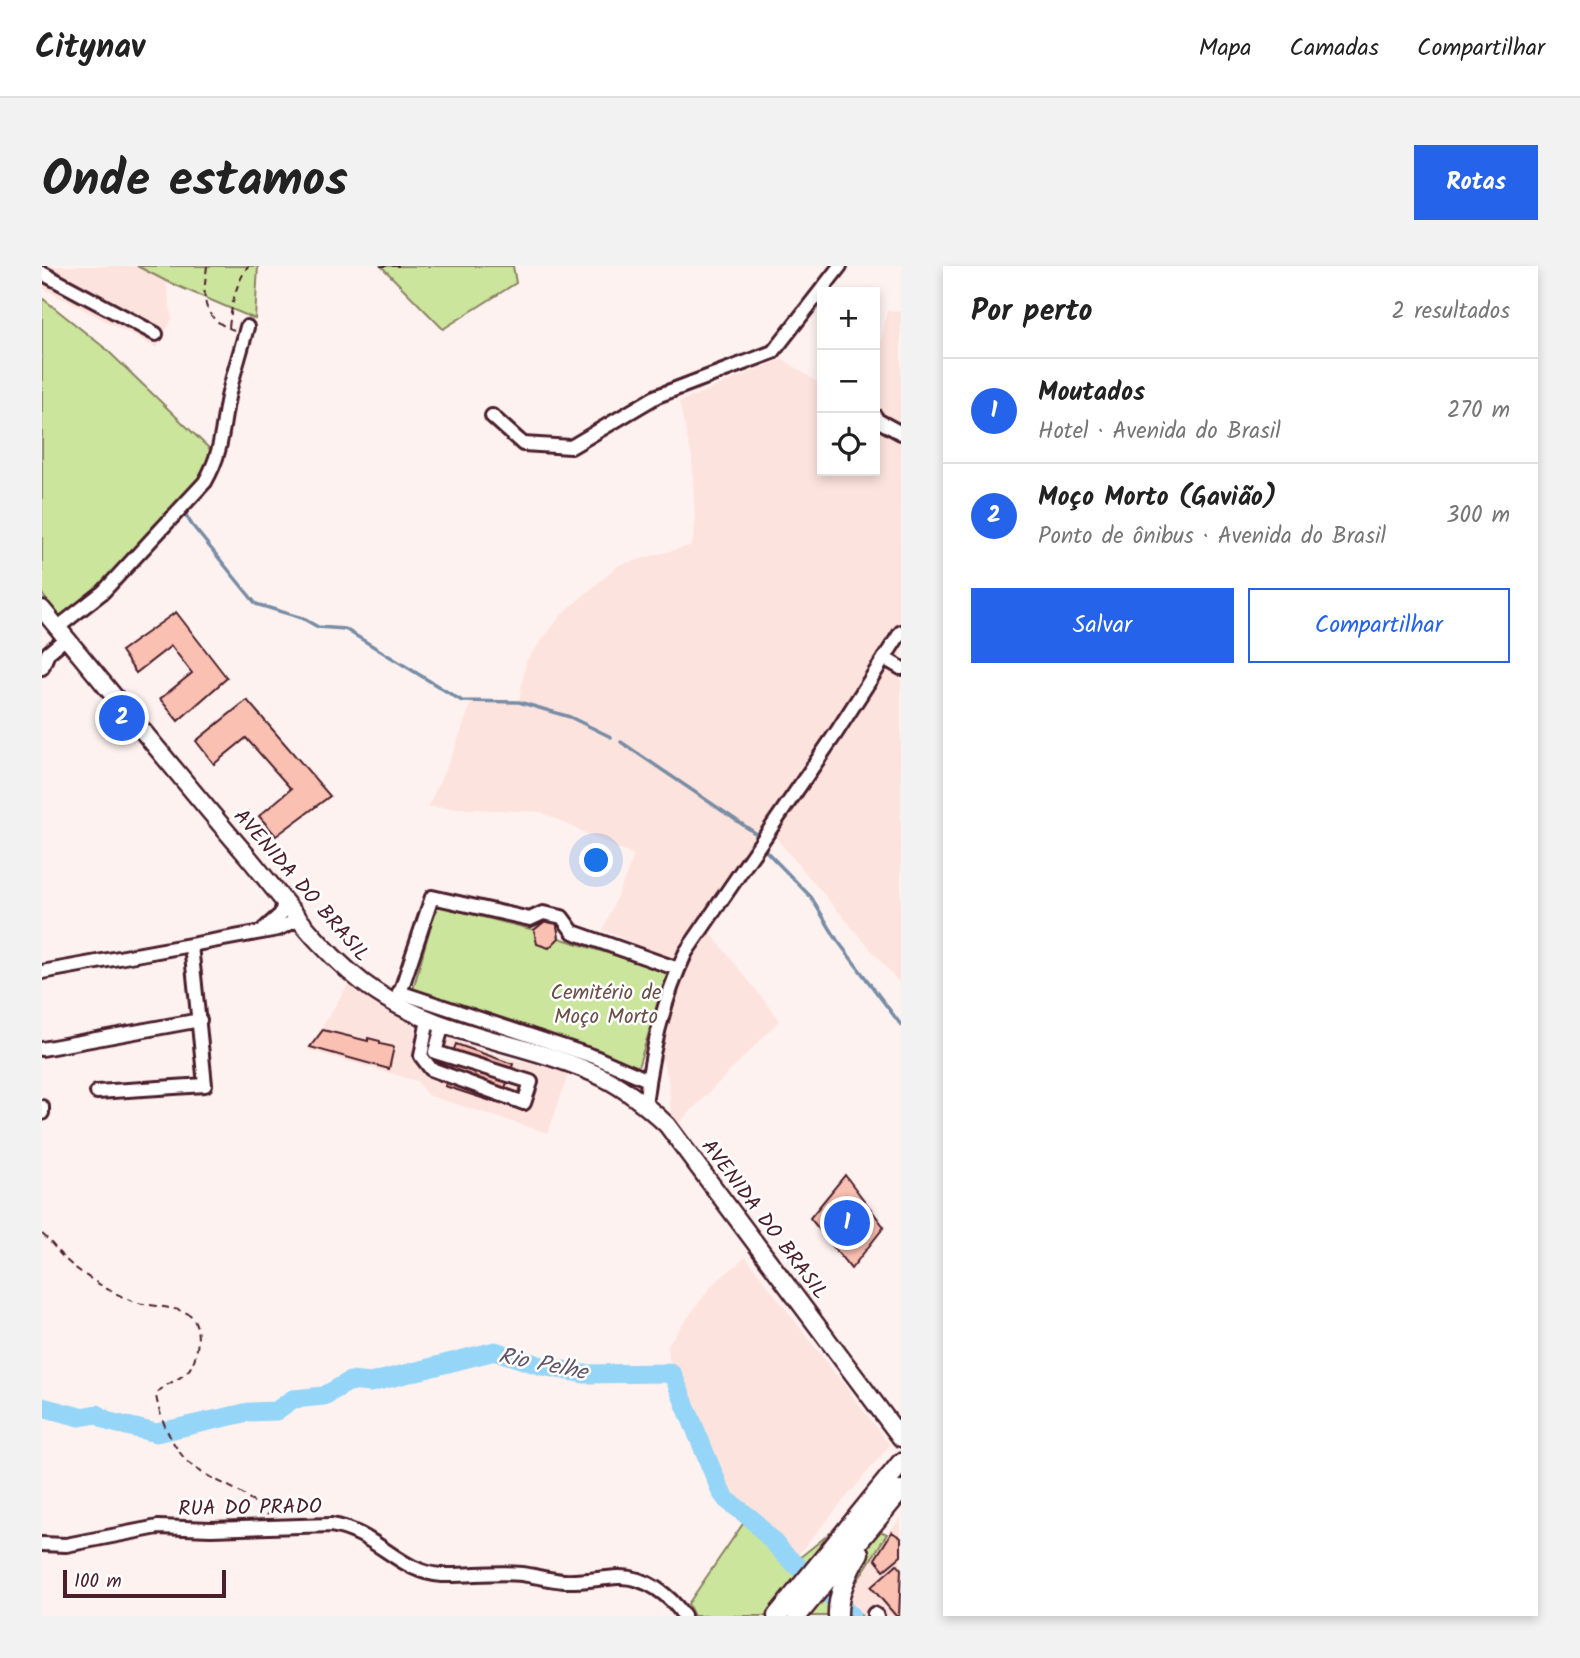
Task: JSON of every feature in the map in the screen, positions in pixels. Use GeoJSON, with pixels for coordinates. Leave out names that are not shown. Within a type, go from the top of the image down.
{"type":"FeatureCollection","features":[{"type":"Feature","properties":{"kind":"highway"},"geometry":{"type":"LineString","coordinates":[[777,1616],[901,1463]]}},
{"type":"Feature","properties":{"kind":"highway"},"geometry":{"type":"LineString","coordinates":[[797,1616],[901,1490]]}},
{"type":"Feature","properties":{"kind":"highway"},"geometry":{"type":"LineString","coordinates":[[838,1616],[843,1589],[853,1564],[882,1514]]}},
{"type":"Feature","properties":{"kind":"main road","name":"AVENIDA DO BRASIL"},"geometry":{"type":"LineString","coordinates":[[42,609],[299,919],[355,977],[436,1021],[604,1078],[645,1105],[667,1125],[901,1438]]}},
{"type":"Feature","properties":{"kind":"street"},"geometry":{"type":"LineString","coordinates":[[492,416],[523,444],[571,447],[657,396],[773,352],[840,266]]}},
{"type":"Feature","properties":{"kind":"street"},"geometry":{"type":"LineString","coordinates":[[42,273],[156,334]]}},
{"type":"Feature","properties":{"kind":"street"},"geometry":{"type":"LineString","coordinates":[[42,668],[48,653],[62,633],[205,482],[215,465],[222,444],[228,399],[246,330]]}},
{"type":"Feature","properties":{"kind":"street"},"geometry":{"type":"LineString","coordinates":[[880,422],[901,433]]}},
{"type":"Feature","properties":{"kind":"street"},"geometry":{"type":"LineString","coordinates":[[645,1105],[650,1059],[678,969],[686,952],[836,733],[901,632]]}},
{"type":"Feature","properties":{"kind":"street"},"geometry":{"type":"LineString","coordinates":[[884,658],[901,668]]}},
{"type":"Feature","properties":{"kind":"street"},"geometry":{"type":"LineString","coordinates":[[648,1080],[595,1058],[398,998],[432,897],[530,919],[543,913],[562,917],[573,932],[678,969]]}},
{"type":"Feature","properties":{"kind":"street"},"geometry":{"type":"LineString","coordinates":[[261,931],[281,914],[284,901]]}},
{"type":"Feature","properties":{"kind":"street"},"geometry":{"type":"LineString","coordinates":[[42,972],[278,929],[299,919]]}},
{"type":"Feature","properties":{"kind":"street"},"geometry":{"type":"LineString","coordinates":[[97,1092],[205,1084],[191,946]]}},
{"type":"Feature","properties":{"kind":"street"},"geometry":{"type":"LineString","coordinates":[[42,1049],[200,1020]]}},
{"type":"Feature","properties":{"kind":"street"},"geometry":{"type":"LineString","coordinates":[[436,1021],[435,1052],[531,1083],[524,1103],[431,1069],[421,1056],[436,1021]]}},
{"type":"Feature","properties":{"kind":"street"},"geometry":{"type":"LineString","coordinates":[[42,1107],[42,1113]]}},
{"type":"Feature","properties":{"kind":"street","name":"RUA DO PRADO"},"geometry":{"type":"LineString","coordinates":[[42,1544],[66,1545],[158,1527],[211,1529],[331,1525],[350,1529],[372,1539],[407,1565],[428,1573],[521,1574],[562,1581],[621,1577],[654,1587],[677,1605],[684,1616]]}},
{"type":"Feature","properties":{"kind":"path"},"geometry":{"type":"LineString","coordinates":[[207,266],[204,288],[207,309],[212,318],[229,328],[246,330]]}},
{"type":"Feature","properties":{"kind":"path"},"geometry":{"type":"LineString","coordinates":[[229,328],[238,280],[248,266]]}},
{"type":"Feature","properties":{"kind":"path"},"geometry":{"type":"LineString","coordinates":[[380,266],[399,266]]}},
{"type":"Feature","properties":{"kind":"path"},"geometry":{"type":"LineString","coordinates":[[42,1234],[65,1259],[111,1291],[134,1302],[184,1310],[193,1318],[198,1332],[193,1363],[187,1374],[160,1389],[156,1395],[158,1406],[175,1444],[185,1459],[247,1497],[279,1526]]}},
{"type":"Feature","properties":{"kind":"shaded area"},"geometry":{"type":"Polygon","coordinates":[[[42,266],[137,266],[166,281],[172,319],[157,348],[42,288],[42,266]]]}},
{"type":"Feature","properties":{"kind":"shaded area"},"geometry":{"type":"Polygon","coordinates":[[[887,310],[901,311],[901,985],[780,843],[767,824],[673,960],[603,930],[634,856],[541,812],[428,807],[455,748],[471,703],[519,702],[526,661],[562,614],[619,565],[692,545],[695,525],[692,458],[679,402],[783,359],[817,382],[817,476],[880,476],[880,349],[887,310]]]}},
{"type":"Feature","properties":{"kind":"shaded area"},"geometry":{"type":"Polygon","coordinates":[[[709,931],[780,1020],[679,1123],[671,1113],[668,1077],[660,1054],[674,998],[695,948],[709,931]]]}},
{"type":"Feature","properties":{"kind":"shaded area"},"geometry":{"type":"Polygon","coordinates":[[[349,983],[389,1011],[412,1023],[417,1034],[443,1043],[451,1039],[493,1054],[569,1073],[548,1133],[427,1095],[417,1081],[308,1050],[349,983]]]}},
{"type":"Feature","properties":{"kind":"shaded area"},"geometry":{"type":"Polygon","coordinates":[[[746,1257],[890,1445],[798,1555],[758,1514],[725,1489],[669,1359],[668,1344],[712,1285],[746,1257]]]}},
{"type":"Feature","properties":{"kind":"shaded area"},"geometry":{"type":"Polygon","coordinates":[[[901,1518],[901,1616],[862,1616],[842,1606],[887,1534],[901,1518]]]}},
{"type":"Feature","properties":{"kind":"green space"},"geometry":{"type":"Polygon","coordinates":[[[137,266],[258,266],[255,319],[166,281],[137,266]]]}},
{"type":"Feature","properties":{"kind":"green space"},"geometry":{"type":"Polygon","coordinates":[[[381,266],[513,266],[516,283],[443,329],[381,266]]]}},
{"type":"Feature","properties":{"kind":"green space"},"geometry":{"type":"Polygon","coordinates":[[[42,298],[106,349],[215,454],[204,479],[94,592],[68,616],[60,617],[42,594],[42,298]]]}},
{"type":"Feature","properties":{"kind":"green space","name":"Cemitério de Moço Morto"},"geometry":{"type":"Polygon","coordinates":[[[436,905],[534,930],[549,918],[556,920],[559,938],[668,972],[638,1067],[413,990],[436,905]]]}},
{"type":"Feature","properties":{"kind":"green space"},"geometry":{"type":"Polygon","coordinates":[[[751,1512],[798,1559],[849,1518],[887,1534],[842,1605],[862,1616],[848,1616],[842,1606],[836,1616],[694,1616],[688,1604],[751,1512]]]}},
{"type":"Feature","properties":{"kind":"building"},"geometry":{"type":"Polygon","coordinates":[[[176,612],[227,678],[178,721],[160,699],[192,673],[171,646],[136,673],[121,651],[176,612]]]}},
{"type":"Feature","properties":{"kind":"building"},"geometry":{"type":"Polygon","coordinates":[[[247,700],[330,796],[276,836],[259,816],[291,789],[246,738],[214,764],[196,741],[247,700]]]}},
{"type":"Feature","properties":{"kind":"building"},"geometry":{"type":"Polygon","coordinates":[[[549,918],[556,920],[559,938],[549,948],[537,944],[534,930],[549,918]]]}},
{"type":"Feature","properties":{"kind":"building"},"geometry":{"type":"Polygon","coordinates":[[[323,1030],[368,1041],[368,1038],[394,1047],[389,1069],[310,1047],[323,1030]]]}},
{"type":"Feature","properties":{"kind":"building"},"geometry":{"type":"Polygon","coordinates":[[[456,1044],[513,1064],[500,1104],[445,1086],[456,1053],[453,1052],[456,1044]]]}},
{"type":"Feature","properties":{"kind":"building"},"geometry":{"type":"Polygon","coordinates":[[[845,1175],[884,1227],[851,1269],[810,1218],[845,1175]]]}},
{"type":"Feature","properties":{"kind":"building"},"geometry":{"type":"Polygon","coordinates":[[[892,1532],[901,1538],[901,1556],[884,1570],[875,1559],[892,1532]]]}},
{"type":"Feature","properties":{"kind":"building"},"geometry":{"type":"Polygon","coordinates":[[[897,1564],[901,1569],[899,1616],[896,1616],[871,1587],[897,1564]]]}},
{"type":"Feature","properties":{"kind":"waterway"},"geometry":{"type":"LineString","coordinates":[[184,512],[256,604],[302,618],[318,627],[345,629],[462,701],[519,702],[570,717],[611,737]]}},
{"type":"Feature","properties":{"kind":"waterway"},"geometry":{"type":"LineString","coordinates":[[621,742],[758,835]]}},
{"type":"Feature","properties":{"kind":"waterway"},"geometry":{"type":"LineString","coordinates":[[765,850],[811,897],[837,940],[901,1025]]}},
{"type":"Feature","properties":{"kind":"waterway","name":"Rio Pelhe"},"geometry":{"type":"LineString","coordinates":[[42,1407],[80,1417],[97,1414],[110,1422],[156,1433],[249,1412],[276,1411],[293,1399],[324,1396],[350,1381],[370,1383],[495,1351],[542,1366],[584,1374],[670,1373],[721,1492],[851,1616]]}},
{"type":"Feature","properties":{"kind":"place","name":"Moço Morto (Gavião)"},"geometry":{"type":"Point","coordinates":[122,718]}},
{"type":"Feature","properties":{"kind":"place","name":"Moutados"},"geometry":{"type":"Point","coordinates":[847,1223]}}]}
